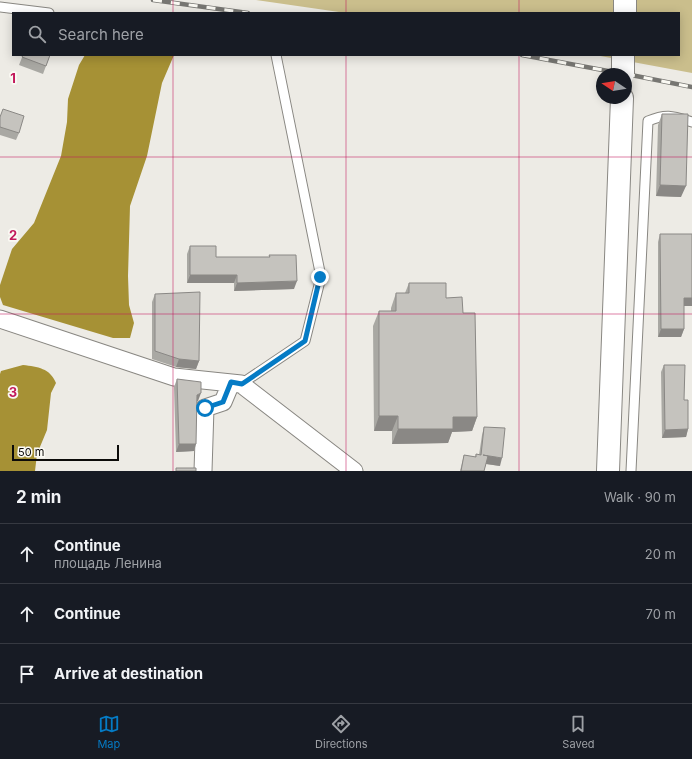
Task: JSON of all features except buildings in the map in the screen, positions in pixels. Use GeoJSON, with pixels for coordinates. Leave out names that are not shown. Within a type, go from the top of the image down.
{"type":"FeatureCollection","features":[{"type":"Feature","properties":{"kind":"main road"},"geometry":{"type":"LineString","coordinates":[[625,0],[625,12]]}},
{"type":"Feature","properties":{"kind":"main road"},"geometry":{"type":"LineString","coordinates":[[623,56],[623,68]]}},
{"type":"Feature","properties":{"kind":"main road"},"geometry":{"type":"LineString","coordinates":[[608,471],[622,104]]}},
{"type":"Feature","properties":{"kind":"street"},"geometry":{"type":"LineString","coordinates":[[0,319],[174,377],[236,383],[354,471]]}},
{"type":"Feature","properties":{"kind":"street"},"geometry":{"type":"LineString","coordinates":[[203,471],[205,408],[223,402],[236,383]]}},
{"type":"Feature","properties":{"kind":"lane"},"geometry":{"type":"LineString","coordinates":[[0,7],[41,12]]}},
{"type":"Feature","properties":{"kind":"lane"},"geometry":{"type":"LineString","coordinates":[[236,383],[305,341],[320,277],[276,56]]}},
{"type":"Feature","properties":{"kind":"lane"},"geometry":{"type":"LineString","coordinates":[[631,471],[648,121],[658,117],[671,115],[692,122]]}},
{"type":"Feature","properties":{"kind":"shaded area"},"geometry":{"type":"Polygon","coordinates":[[[256,0],[692,0],[692,73],[600,56],[680,56],[680,12],[339,12],[256,0]]]}},
{"type":"Feature","properties":{"kind":"shaded area"},"geometry":{"type":"Polygon","coordinates":[[[84,56],[174,56],[162,83],[147,156],[130,206],[128,276],[129,305],[134,323],[130,338],[113,338],[3,305],[0,297],[0,285],[12,249],[34,223],[61,156],[67,122],[68,99],[79,65],[84,56]]]}},
{"type":"Feature","properties":{"kind":"shaded area"},"geometry":{"type":"Polygon","coordinates":[[[23,365],[47,371],[56,383],[51,393],[47,430],[37,454],[35,471],[0,471],[0,374],[1,371],[23,365]]]}},
{"type":"Feature","properties":{"kind":"railway"},"geometry":{"type":"LineString","coordinates":[[153,0],[241,12]]}},
{"type":"Feature","properties":{"kind":"railway"},"geometry":{"type":"LineString","coordinates":[[527,56],[596,69]]}},
{"type":"Feature","properties":{"kind":"railway"},"geometry":{"type":"LineString","coordinates":[[632,75],[692,87]]}},
{"type":"Feature","properties":{"kind":"route"},"geometry":{"type":"LineString","coordinates":[[205,408],[223,402],[231,382],[242,384],[305,341],[320,277]]}}]}
